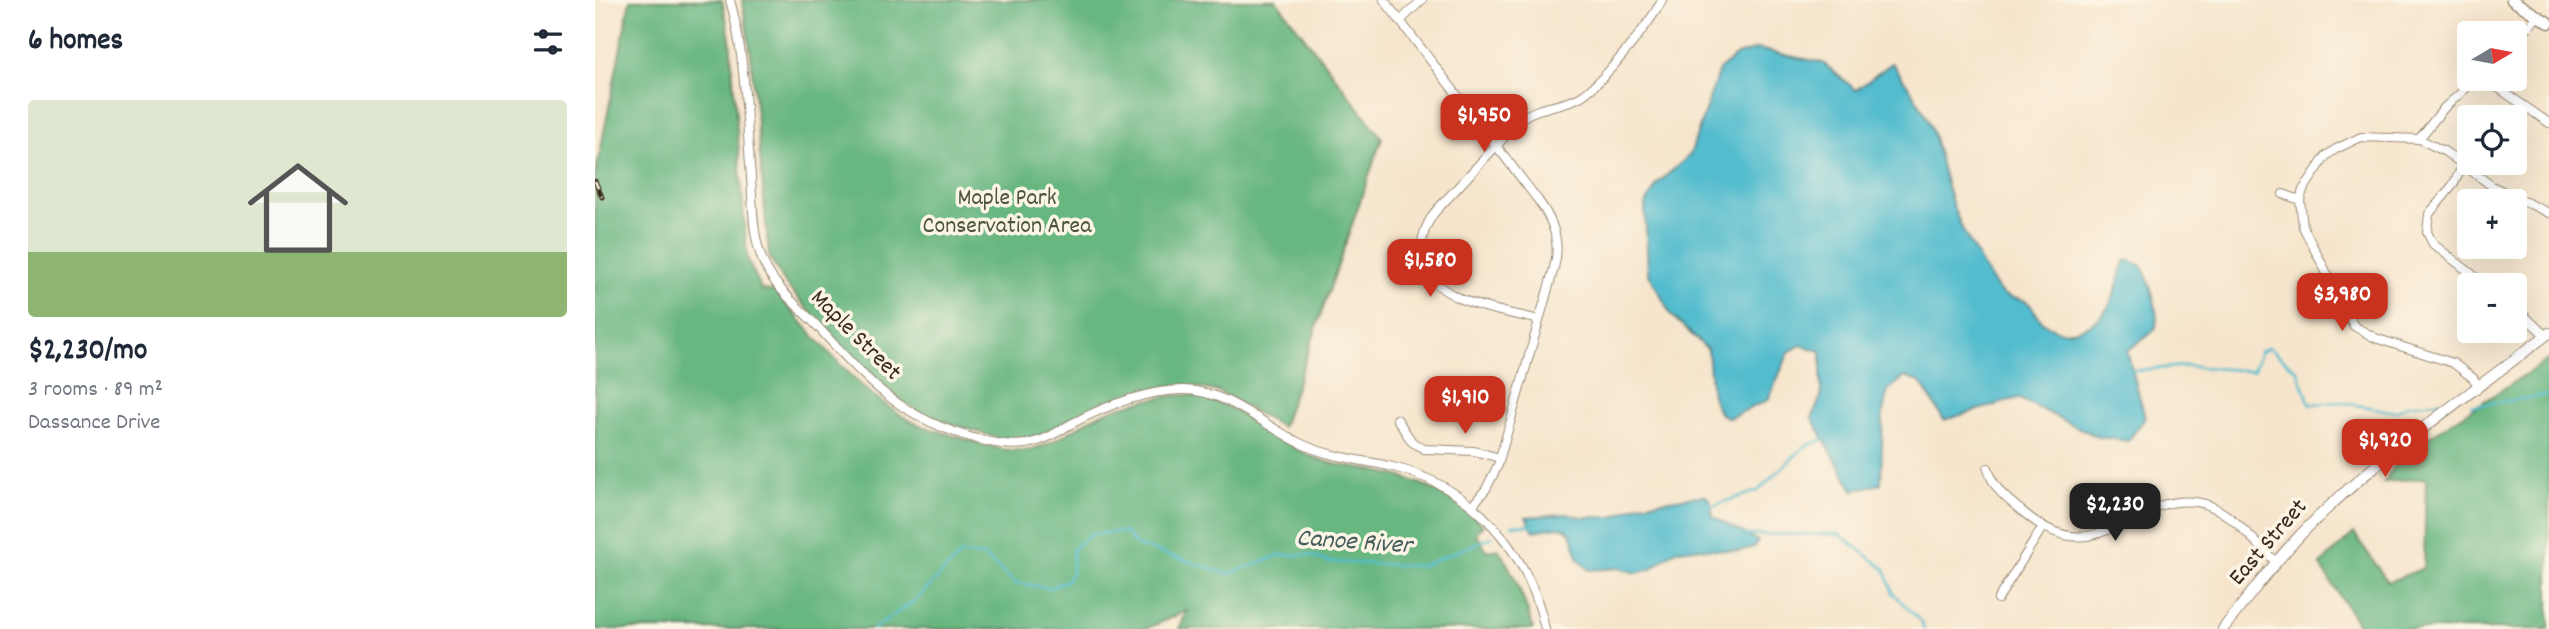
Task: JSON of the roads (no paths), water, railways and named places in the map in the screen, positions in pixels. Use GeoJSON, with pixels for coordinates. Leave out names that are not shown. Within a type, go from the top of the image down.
{"type":"FeatureCollection","features":[{"type":"Feature","properties":{"kind":"main road"},"geometry":{"type":"LineString","coordinates":[[2512,0],[2549,23]]}},
{"type":"Feature","properties":{"kind":"street","name":"Maple Street"},"geometry":{"type":"LineString","coordinates":[[730,0],[742,66],[756,234],[764,263],[788,298],[866,380],[929,423],[990,442],[1017,446],[1038,442],[1118,402],[1171,391],[1202,392],[1220,398],[1308,446],[1330,455],[1395,467],[1420,476],[1440,485],[1472,506],[1489,521],[1524,567],[1533,586],[1545,629]]}},
{"type":"Feature","properties":{"kind":"street"},"geometry":{"type":"LineString","coordinates":[[1384,0],[1548,214],[1555,231],[1557,259],[1500,458],[1493,478],[1472,506]]}},
{"type":"Feature","properties":{"kind":"street"},"geometry":{"type":"LineString","coordinates":[[1400,21],[1422,0]]}},
{"type":"Feature","properties":{"kind":"street"},"geometry":{"type":"LineString","coordinates":[[1539,320],[1457,297],[1432,281],[1423,262],[1422,245],[1427,225],[1439,208],[1529,113],[1575,99],[1594,87],[1663,0]]}},
{"type":"Feature","properties":{"kind":"street"},"geometry":{"type":"LineString","coordinates":[[2527,28],[2538,16]]}},
{"type":"Feature","properties":{"kind":"street"},"geometry":{"type":"LineString","coordinates":[[2420,139],[2444,108],[2463,91]]}},
{"type":"Feature","properties":{"kind":"street"},"geometry":{"type":"LineString","coordinates":[[2502,91],[2549,123]]}},
{"type":"Feature","properties":{"kind":"street"},"geometry":{"type":"LineString","coordinates":[[2457,161],[2420,139],[2361,138],[2344,144],[2326,156],[2303,190],[2303,227],[2354,326],[2375,338],[2453,363],[2473,378],[2479,387]]}},
{"type":"Feature","properties":{"kind":"street"},"geometry":{"type":"LineString","coordinates":[[2458,175],[2429,214],[2427,232],[2433,244],[2470,273]]}},
{"type":"Feature","properties":{"kind":"street"},"geometry":{"type":"LineString","coordinates":[[2477,175],[2492,186],[2549,213]]}},
{"type":"Feature","properties":{"kind":"street"},"geometry":{"type":"LineString","coordinates":[[2283,194],[2301,200]]}},
{"type":"Feature","properties":{"kind":"street"},"geometry":{"type":"LineString","coordinates":[[2527,317],[2548,334]]}},
{"type":"Feature","properties":{"kind":"street","name":"East Street"},"geometry":{"type":"LineString","coordinates":[[2223,629],[2276,562],[2339,498],[2548,334]]}},
{"type":"Feature","properties":{"kind":"street"},"geometry":{"type":"LineString","coordinates":[[1397,419],[1412,442],[1424,450],[1474,451],[1500,458]]}},
{"type":"Feature","properties":{"kind":"street"},"geometry":{"type":"LineString","coordinates":[[1988,468],[1996,488],[2042,528],[2062,536],[2080,537],[2105,532],[2168,504],[2197,502],[2223,513],[2276,562]]}},
{"type":"Feature","properties":{"kind":"street"},"geometry":{"type":"LineString","coordinates":[[1998,599],[2042,528]]}},
{"type":"Feature","properties":{"kind":"water"},"geometry":{"type":"Polygon","coordinates":[[[1758,49],[1823,63],[1856,90],[1892,63],[1926,117],[1956,214],[1987,274],[2004,295],[2029,303],[2045,324],[2062,331],[2089,325],[2109,306],[2125,261],[2130,260],[2142,266],[2154,298],[2157,317],[2154,330],[2127,351],[2145,418],[2128,441],[2098,437],[2018,398],[1944,420],[1920,382],[1905,377],[1888,390],[1883,412],[1881,484],[1853,490],[1812,418],[1821,397],[1821,351],[1801,345],[1789,352],[1768,400],[1729,418],[1719,413],[1712,396],[1708,350],[1671,315],[1648,272],[1645,205],[1658,183],[1690,155],[1719,70],[1737,55],[1758,49]]]}},
{"type":"Feature","properties":{"kind":"water"},"geometry":{"type":"Polygon","coordinates":[[[1705,495],[1710,500],[1713,516],[1758,541],[1754,547],[1739,551],[1699,548],[1676,550],[1651,569],[1636,573],[1620,568],[1589,570],[1578,558],[1572,535],[1566,529],[1558,527],[1534,531],[1526,517],[1566,514],[1613,517],[1640,504],[1705,495]]]}},
{"type":"Feature","properties":{"kind":"waterway","name":"Canoe River"},"geometry":{"type":"LineString","coordinates":[[2132,371],[2185,366],[2253,371],[2260,352],[2269,348],[2298,371],[2310,404],[2340,402],[2396,412],[2408,405],[2441,401]]}},
{"type":"Feature","properties":{"kind":"waterway","name":"Canoe River"},"geometry":{"type":"LineString","coordinates":[[2471,406],[2549,395]]}},
{"type":"Feature","properties":{"kind":"waterway","name":"Canoe River"},"geometry":{"type":"LineString","coordinates":[[1711,506],[1758,491],[1804,447],[1824,439]]}},
{"type":"Feature","properties":{"kind":"waterway","name":"Canoe River"},"geometry":{"type":"LineString","coordinates":[[1512,525],[1533,525]]}},
{"type":"Feature","properties":{"kind":"waterway","name":"Canoe River"},"geometry":{"type":"LineString","coordinates":[[874,629],[917,599],[961,554],[984,556],[1015,583],[1050,588],[1066,581],[1072,573],[1073,548],[1092,534],[1125,532],[1136,545],[1229,574],[1280,555],[1309,555],[1328,562],[1421,566],[1492,537]]}},
{"type":"Feature","properties":{"kind":"waterway"},"geometry":{"type":"LineString","coordinates":[[1746,535],[1839,534],[1885,569],[1893,593],[1921,622],[1924,629]]}},
{"type":"Feature","properties":{"kind":"railway"},"geometry":{"type":"LineString","coordinates":[[595,181],[602,197]]}},
{"type":"Feature","properties":{"kind":"park label","name":"Maple Park Conservation Area"},"geometry":{"type":"Point","coordinates":[1007,213]}}]}
